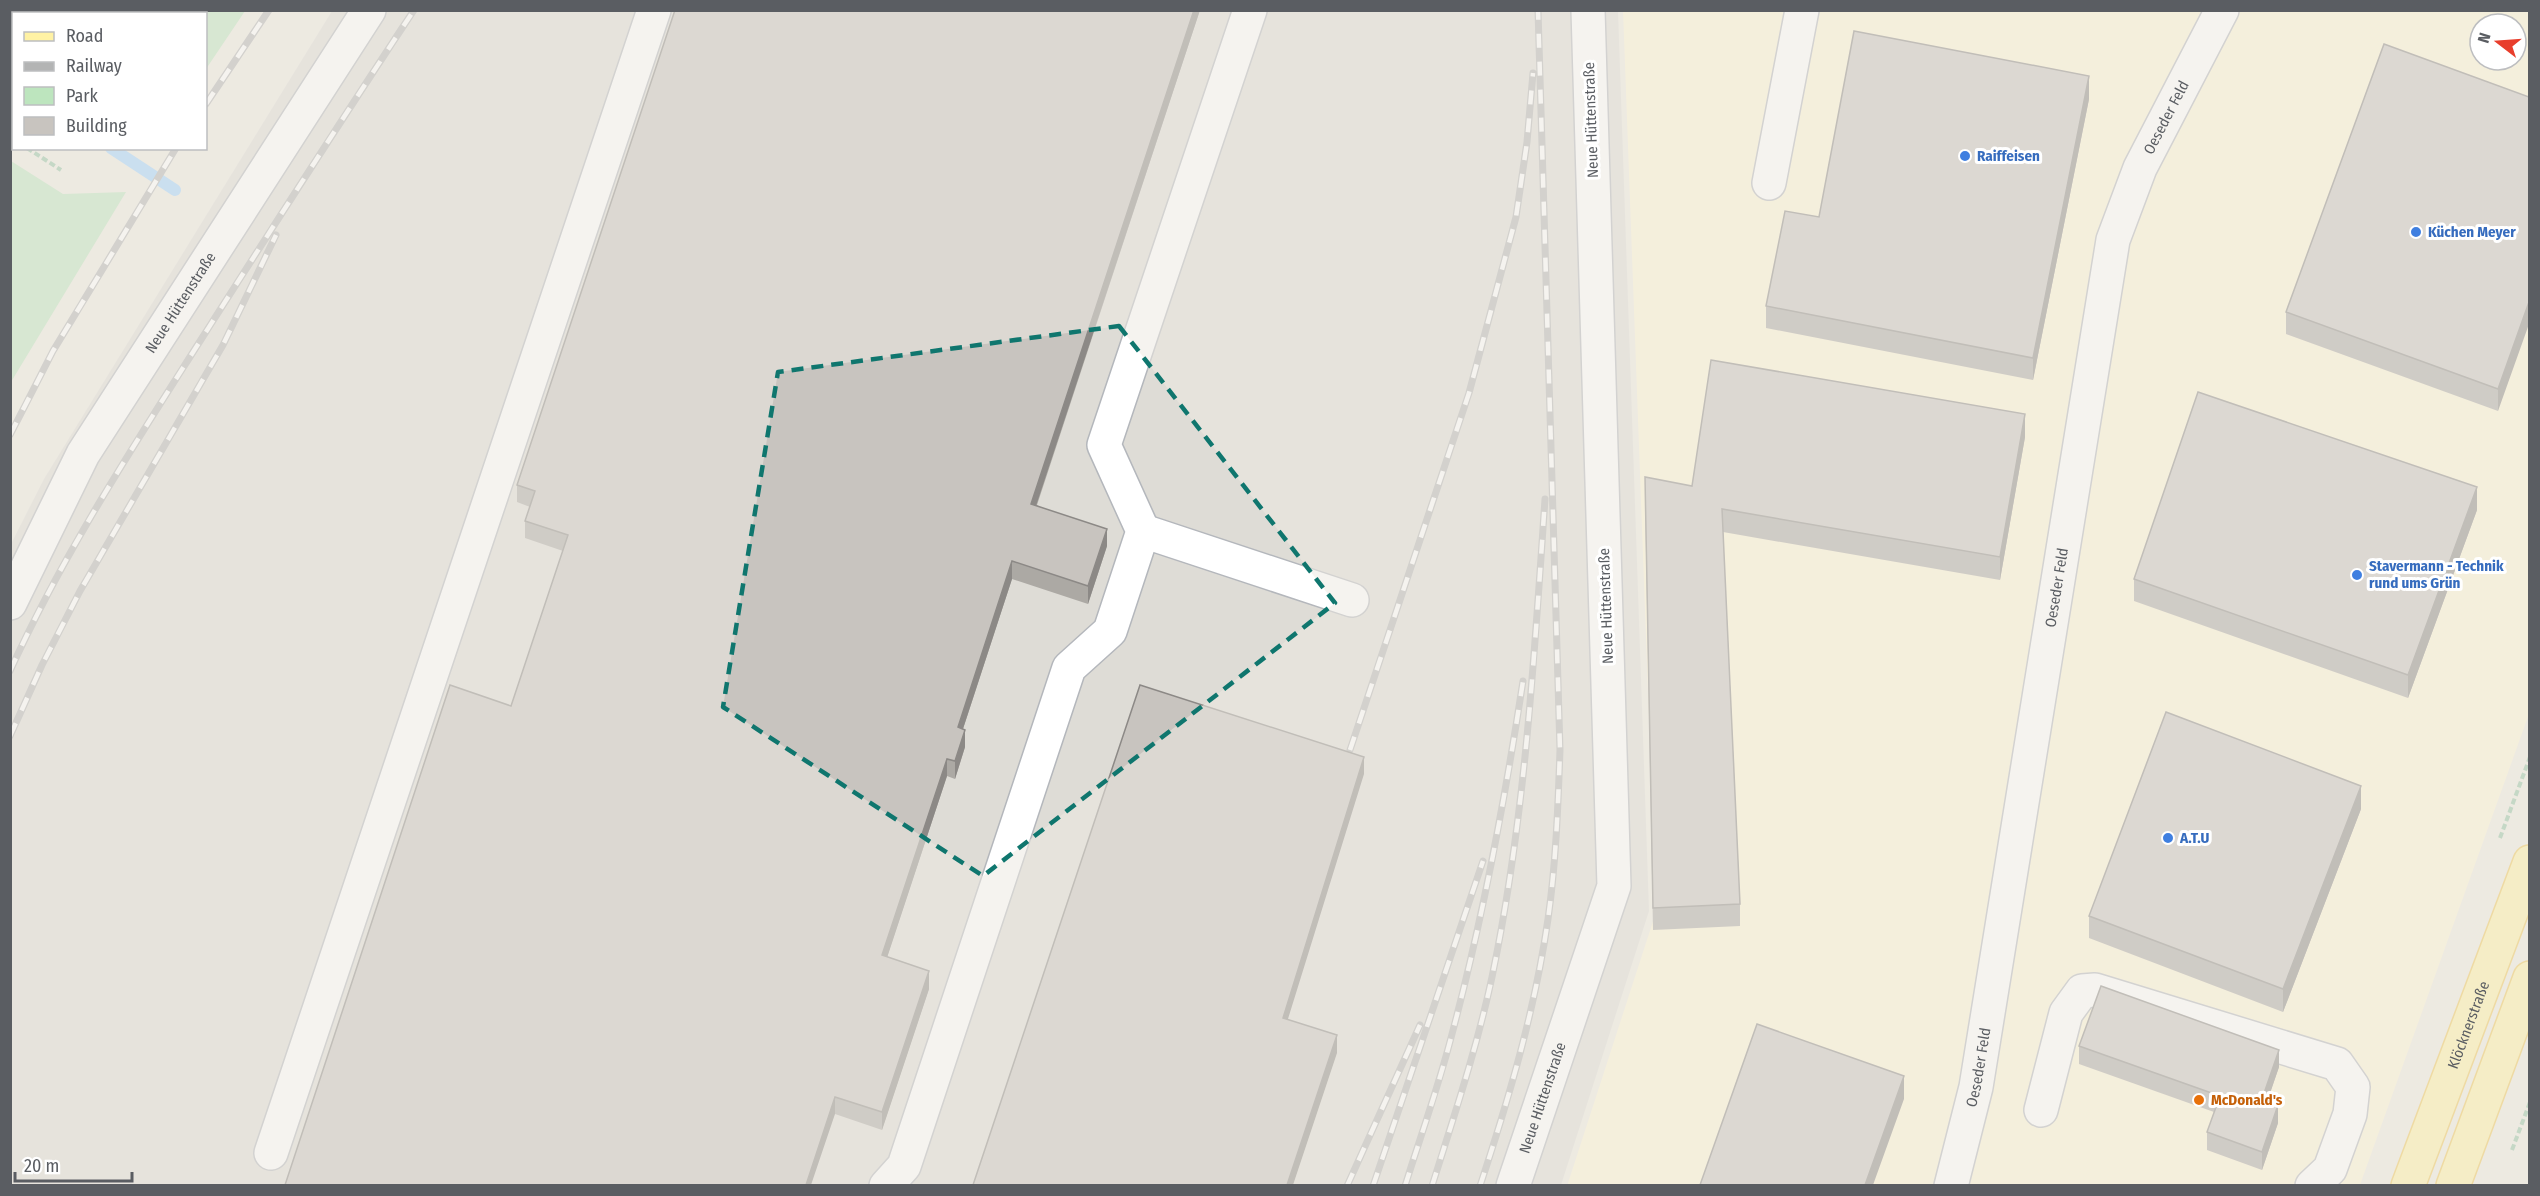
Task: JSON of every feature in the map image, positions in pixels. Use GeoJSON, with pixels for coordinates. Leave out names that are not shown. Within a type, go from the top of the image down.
{"type":"FeatureCollection","features":[{"type":"Feature","properties":{"kind":"main road","name":"Klöcknerstraße"},"geometry":{"type":"LineString","coordinates":[[2408,1185],[2529,862]]}},
{"type":"Feature","properties":{"kind":"main road"},"geometry":{"type":"LineString","coordinates":[[2453,1185],[2529,978]]}},
{"type":"Feature","properties":{"kind":"street","name":"Neue Hüttenstraße"},"geometry":{"type":"LineString","coordinates":[[10,603],[83,454],[369,10]]}},
{"type":"Feature","properties":{"kind":"street"},"geometry":{"type":"LineString","coordinates":[[271,1153],[654,10]]}},
{"type":"Feature","properties":{"kind":"street"},"geometry":{"type":"LineString","coordinates":[[886,1185],[904,1166],[1069,668],[1110,631],[1143,531],[1104,445],[1250,10]]}},
{"type":"Feature","properties":{"kind":"street","name":"Neue Hüttenstraße"},"geometry":{"type":"LineString","coordinates":[[1513,1185],[1614,886],[1588,10]]}},
{"type":"Feature","properties":{"kind":"street"},"geometry":{"type":"LineString","coordinates":[[1769,183],[1802,10]]}},
{"type":"Feature","properties":{"kind":"street","name":"Oeseder Feld"},"geometry":{"type":"LineString","coordinates":[[1951,1185],[1976,1087],[2113,240],[2140,168],[2222,10]]}},
{"type":"Feature","properties":{"kind":"street"},"geometry":{"type":"LineString","coordinates":[[1143,531],[1352,600]]}},
{"type":"Feature","properties":{"kind":"street"},"geometry":{"type":"LineString","coordinates":[[2041,1110],[2066,1013],[2082,991],[2095,990],[2337,1064],[2354,1088],[2350,1114],[2330,1169],[2312,1185]]}},
{"type":"Feature","properties":{"kind":"path"},"geometry":{"type":"LineString","coordinates":[[30,150],[61,170]]}},
{"type":"Feature","properties":{"kind":"path"},"geometry":{"type":"LineString","coordinates":[[2496,848],[2529,758]]}},
{"type":"Feature","properties":{"kind":"path"},"geometry":{"type":"LineString","coordinates":[[2512,1150],[2529,1102]]}},
{"type":"Feature","properties":{"kind":"highlighted area"},"geometry":{"type":"Polygon","coordinates":[[[1119,326],[1335,603],[983,876],[723,707],[778,372],[1119,326]]]}},
{"type":"Feature","properties":{"kind":"shaded area"},"geometry":{"type":"Polygon","coordinates":[[[332,11],[1618,11],[1649,911],[1561,1185],[11,1185],[10,546],[44,479],[332,11]]]}},
{"type":"Feature","properties":{"kind":"shaded area"},"geometry":{"type":"Polygon","coordinates":[[[1623,11],[2529,11],[2529,714],[2360,1185],[1567,1186],[1656,912],[1623,11]]]}},
{"type":"Feature","properties":{"kind":"green space"},"geometry":{"type":"Polygon","coordinates":[[[11,10],[245,11],[207,68],[207,12],[12,12],[11,57],[11,10]]]}},
{"type":"Feature","properties":{"kind":"green space"},"geometry":{"type":"Polygon","coordinates":[[[11,161],[63,194],[126,192],[11,382],[11,161]]]}},
{"type":"Feature","properties":{"kind":"building"},"geometry":{"type":"Polygon","coordinates":[[[675,10],[1194,10],[1031,504],[1107,529],[1088,586],[1012,561],[958,727],[965,730],[955,761],[947,759],[882,955],[929,971],[882,1112],[835,1097],[806,1185],[285,1185],[450,685],[511,706],[568,535],[525,521],[535,491],[517,485],[675,10]]]}},
{"type":"Feature","properties":{"kind":"building"},"geometry":{"type":"Polygon","coordinates":[[[1854,31],[2089,76],[2033,358],[1766,306],[1785,211],[1819,217],[1854,31]]]}},
{"type":"Feature","properties":{"kind":"building"},"geometry":{"type":"Polygon","coordinates":[[[2384,44],[2529,97],[2529,302],[2498,389],[2286,312],[2384,44]]]}},
{"type":"Feature","properties":{"kind":"building"},"geometry":{"type":"Polygon","coordinates":[[[1711,360],[2025,414],[2000,557],[1722,509],[1740,904],[1653,908],[1645,477],[1692,486],[1711,360]]]}},
{"type":"Feature","properties":{"kind":"building"},"geometry":{"type":"Polygon","coordinates":[[[2198,392],[2477,487],[2408,675],[2134,579],[2198,392]]]}},
{"type":"Feature","properties":{"kind":"building"},"geometry":{"type":"Polygon","coordinates":[[[1140,685],[1364,757],[1283,1018],[1337,1035],[1287,1185],[973,1185],[1140,685]]]}},
{"type":"Feature","properties":{"kind":"building"},"geometry":{"type":"Polygon","coordinates":[[[2166,712],[2361,786],[2283,989],[2089,916],[2166,712]]]}},
{"type":"Feature","properties":{"kind":"building"},"geometry":{"type":"Polygon","coordinates":[[[2101,986],[2279,1050],[2262,1099],[2278,1105],[2262,1152],[2207,1132],[2220,1096],[2079,1046],[2101,986]]]}},
{"type":"Feature","properties":{"kind":"building"},"geometry":{"type":"Polygon","coordinates":[[[1757,1024],[1904,1076],[1865,1185],[1700,1185],[1757,1024]]]}},
{"type":"Feature","properties":{"kind":"waterway"},"geometry":{"type":"LineString","coordinates":[[114,150],[175,190]]}},
{"type":"Feature","properties":{"kind":"railway"},"geometry":{"type":"LineString","coordinates":[[207,103],[269,10]]}},
{"type":"Feature","properties":{"kind":"railway"},"geometry":{"type":"LineString","coordinates":[[10,671],[51,588],[121,467],[414,10]]}},
{"type":"Feature","properties":{"kind":"railway"},"geometry":{"type":"LineString","coordinates":[[1480,1186],[1511,1087],[1536,987],[1551,898],[1555,856],[1560,750],[1538,10]]}},
{"type":"Feature","properties":{"kind":"railway"},"geometry":{"type":"LineString","coordinates":[[1350,750],[1469,393],[1516,217],[1527,142],[1533,73]]}},
{"type":"Feature","properties":{"kind":"railway"},"geometry":{"type":"LineString","coordinates":[[10,435],[53,351],[175,150]]}},
{"type":"Feature","properties":{"kind":"railway"},"geometry":{"type":"LineString","coordinates":[[10,736],[42,665],[80,591],[223,345],[276,235]]}},
{"type":"Feature","properties":{"kind":"railway"},"geometry":{"type":"LineString","coordinates":[[1432,1186],[1479,1030],[1492,977],[1513,859],[1527,739],[1545,499]]}},
{"type":"Feature","properties":{"kind":"railway"},"geometry":{"type":"LineString","coordinates":[[1405,1186],[1447,1053],[1474,946],[1501,814],[1523,681]]}},
{"type":"Feature","properties":{"kind":"railway"},"geometry":{"type":"LineString","coordinates":[[1373,1186],[1483,861]]}},
{"type":"Feature","properties":{"kind":"railway"},"geometry":{"type":"LineString","coordinates":[[1347,1186],[1420,1025]]}},
{"type":"Feature","properties":{"kind":"place","name":"Raiffeisen"},"geometry":{"type":"Point","coordinates":[1965,156]}},
{"type":"Feature","properties":{"kind":"place","name":"Küchen Meyer"},"geometry":{"type":"Point","coordinates":[2416,232]}},
{"type":"Feature","properties":{"kind":"place","name":"Stavermann - Technik rund ums Grün"},"geometry":{"type":"Point","coordinates":[2357,575]}},
{"type":"Feature","properties":{"kind":"place","name":"A.T.U"},"geometry":{"type":"Point","coordinates":[2168,838]}},
{"type":"Feature","properties":{"kind":"place","name":"McDonald's"},"geometry":{"type":"Point","coordinates":[2199,1100]}}]}
